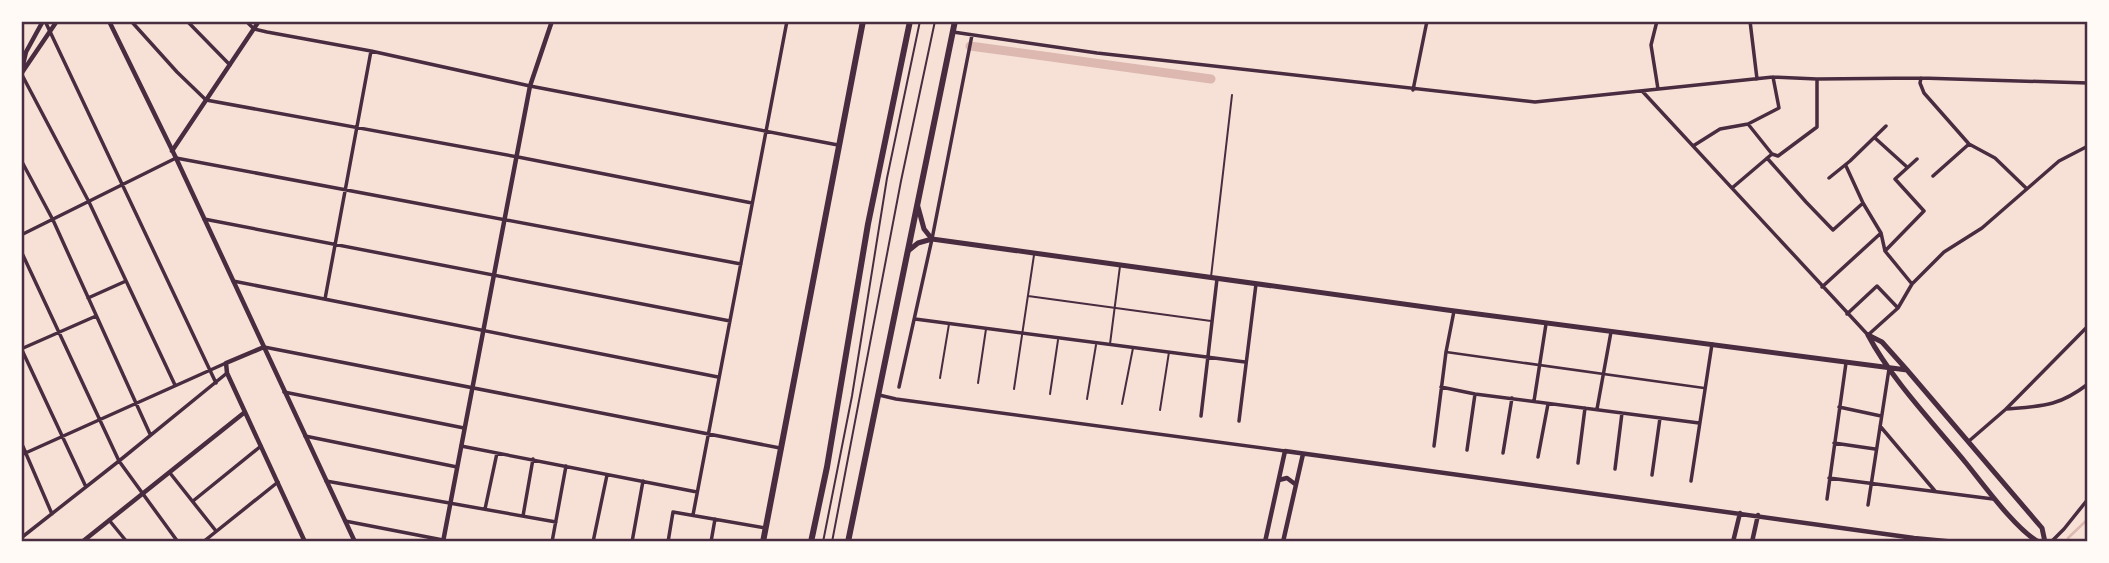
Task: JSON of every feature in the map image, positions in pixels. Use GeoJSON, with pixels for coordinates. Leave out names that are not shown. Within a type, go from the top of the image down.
{"type":"FeatureCollection","features":[{"type":"Feature","properties":{"kind":"main road"},"geometry":{"type":"LineString","coordinates":[[763,542],[863,21]]}},
{"type":"Feature","properties":{"kind":"main road"},"geometry":{"type":"LineString","coordinates":[[811,542],[835,421],[870,212],[910,21]]}},
{"type":"Feature","properties":{"kind":"main road"},"geometry":{"type":"LineString","coordinates":[[848,542],[956,21]]}},
{"type":"Feature","properties":{"kind":"main road"},"geometry":{"type":"LineString","coordinates":[[917,202],[924,229],[932,239]]}},
{"type":"Feature","properties":{"kind":"main road"},"geometry":{"type":"LineString","coordinates":[[907,251],[918,243],[932,239],[1907,370]]}},
{"type":"Feature","properties":{"kind":"main road"},"geometry":{"type":"LineString","coordinates":[[1868,335],[1889,369],[1995,499],[2030,538],[2039,542]]}},
{"type":"Feature","properties":{"kind":"main road"},"geometry":{"type":"LineString","coordinates":[[1868,335],[1882,342],[1907,370],[2042,528],[2045,542]]}},
{"type":"Feature","properties":{"kind":"street"},"geometry":{"type":"LineString","coordinates":[[176,385],[89,202],[21,73],[26,52],[44,21],[216,383]]}},
{"type":"Feature","properties":{"kind":"street"},"geometry":{"type":"LineString","coordinates":[[21,73],[57,21]]}},
{"type":"Feature","properties":{"kind":"street"},"geometry":{"type":"LineString","coordinates":[[109,21],[355,542]]}},
{"type":"Feature","properties":{"kind":"street"},"geometry":{"type":"LineString","coordinates":[[131,21],[206,100],[518,156],[752,203]]}},
{"type":"Feature","properties":{"kind":"street"},"geometry":{"type":"LineString","coordinates":[[187,21],[230,65]]}},
{"type":"Feature","properties":{"kind":"street"},"geometry":{"type":"LineString","coordinates":[[246,21],[254,29],[530,86],[840,145]]}},
{"type":"Feature","properties":{"kind":"street"},"geometry":{"type":"LineString","coordinates":[[172,150],[259,21]]}},
{"type":"Feature","properties":{"kind":"street"},"geometry":{"type":"LineString","coordinates":[[345,521],[443,541],[530,86],[552,21]]}},
{"type":"Feature","properties":{"kind":"street"},"geometry":{"type":"LineString","coordinates":[[693,515],[787,21]]}},
{"type":"Feature","properties":{"kind":"street"},"geometry":{"type":"LineString","coordinates":[[1413,90],[1427,21]]}},
{"type":"Feature","properties":{"kind":"street"},"geometry":{"type":"LineString","coordinates":[[1657,21],[1651,44],[1658,89]]}},
{"type":"Feature","properties":{"kind":"street"},"geometry":{"type":"LineString","coordinates":[[1750,21],[1757,79]]}},
{"type":"Feature","properties":{"kind":"street"},"geometry":{"type":"LineString","coordinates":[[953,32],[1097,53],[1535,102],[1773,77],[2088,83]]}},
{"type":"Feature","properties":{"kind":"street"},"geometry":{"type":"LineString","coordinates":[[899,387],[932,239],[972,35]]}},
{"type":"Feature","properties":{"kind":"street"},"geometry":{"type":"LineString","coordinates":[[325,299],[370,51]]}},
{"type":"Feature","properties":{"kind":"street"},"geometry":{"type":"LineString","coordinates":[[1693,146],[1720,129],[1748,124],[1779,108],[1773,77]]}},
{"type":"Feature","properties":{"kind":"street"},"geometry":{"type":"LineString","coordinates":[[1920,78],[1924,93],[1969,144],[1995,158],[2026,188]]}},
{"type":"Feature","properties":{"kind":"street"},"geometry":{"type":"LineString","coordinates":[[1748,124],[1772,154],[1778,156],[1817,127],[1817,79]]}},
{"type":"Feature","properties":{"kind":"street"},"geometry":{"type":"LineString","coordinates":[[1642,91],[1868,335],[1898,308],[1912,284],[1944,252],[2005,210],[2026,188],[2059,161],[2088,146]]}},
{"type":"Feature","properties":{"kind":"street"},"geometry":{"type":"LineString","coordinates":[[1829,178],[1846,166],[1886,126]]}},
{"type":"Feature","properties":{"kind":"street"},"geometry":{"type":"LineString","coordinates":[[1874,137],[1907,167]]}},
{"type":"Feature","properties":{"kind":"street"},"geometry":{"type":"LineString","coordinates":[[1933,176],[1969,144]]}},
{"type":"Feature","properties":{"kind":"street"},"geometry":{"type":"LineString","coordinates":[[1732,188],[1772,154]]}},
{"type":"Feature","properties":{"kind":"street"},"geometry":{"type":"LineString","coordinates":[[21,235],[176,158],[741,264]]}},
{"type":"Feature","properties":{"kind":"street"},"geometry":{"type":"LineString","coordinates":[[1768,158],[1833,230],[1863,204]]}},
{"type":"Feature","properties":{"kind":"street"},"geometry":{"type":"LineString","coordinates":[[1885,251],[1924,211],[1895,179],[1917,159]]}},
{"type":"Feature","properties":{"kind":"street"},"geometry":{"type":"LineString","coordinates":[[21,160],[52,220],[150,434]]}},
{"type":"Feature","properties":{"kind":"street"},"geometry":{"type":"LineString","coordinates":[[1846,166],[1863,204],[1881,233],[1885,251],[1912,284]]}},
{"type":"Feature","properties":{"kind":"street"},"geometry":{"type":"LineString","coordinates":[[204,219],[730,321]]}},
{"type":"Feature","properties":{"kind":"street"},"geometry":{"type":"LineString","coordinates":[[1822,287],[1881,233]]}},
{"type":"Feature","properties":{"kind":"street"},"geometry":{"type":"LineString","coordinates":[[21,251],[119,461],[178,542]]}},
{"type":"Feature","properties":{"kind":"street"},"geometry":{"type":"LineString","coordinates":[[1201,416],[1214,278]]}},
{"type":"Feature","properties":{"kind":"street"},"geometry":{"type":"LineString","coordinates":[[88,298],[126,281]]}},
{"type":"Feature","properties":{"kind":"street"},"geometry":{"type":"LineString","coordinates":[[233,281],[719,377]]}},
{"type":"Feature","properties":{"kind":"street"},"geometry":{"type":"LineString","coordinates":[[1239,421],[1256,284]]}},
{"type":"Feature","properties":{"kind":"street"},"geometry":{"type":"LineString","coordinates":[[1847,314],[1877,286],[1898,308]]}},
{"type":"Feature","properties":{"kind":"street"},"geometry":{"type":"LineString","coordinates":[[1434,446],[1454,311]]}},
{"type":"Feature","properties":{"kind":"street"},"geometry":{"type":"LineString","coordinates":[[86,487],[21,349],[96,315]]}},
{"type":"Feature","properties":{"kind":"street"},"geometry":{"type":"LineString","coordinates":[[915,319],[1245,362]]}},
{"type":"Feature","properties":{"kind":"street"},"geometry":{"type":"LineString","coordinates":[[1534,401],[1546,321]]}},
{"type":"Feature","properties":{"kind":"street"},"geometry":{"type":"LineString","coordinates":[[1968,442],[2006,409],[2088,326]]}},
{"type":"Feature","properties":{"kind":"street"},"geometry":{"type":"LineString","coordinates":[[1597,409],[1611,331]]}},
{"type":"Feature","properties":{"kind":"street"},"geometry":{"type":"LineString","coordinates":[[1691,481],[1712,345]]}},
{"type":"Feature","properties":{"kind":"street"},"geometry":{"type":"LineString","coordinates":[[23,454],[264,347],[781,448]]}},
{"type":"Feature","properties":{"kind":"street"},"geometry":{"type":"LineString","coordinates":[[1446,352],[1704,388]]}},
{"type":"Feature","properties":{"kind":"street"},"geometry":{"type":"LineString","coordinates":[[1827,499],[1847,362]]}},
{"type":"Feature","properties":{"kind":"street"},"geometry":{"type":"LineString","coordinates":[[226,363],[227,373],[305,542]]}},
{"type":"Feature","properties":{"kind":"street"},"geometry":{"type":"LineString","coordinates":[[1868,505],[1889,369]]}},
{"type":"Feature","properties":{"kind":"street"},"geometry":{"type":"LineString","coordinates":[[21,540],[227,373]]}},
{"type":"Feature","properties":{"kind":"street"},"geometry":{"type":"LineString","coordinates":[[2006,409],[2050,405],[2072,396],[2088,384]]}},
{"type":"Feature","properties":{"kind":"street"},"geometry":{"type":"LineString","coordinates":[[1441,387],[1475,394],[1699,423]]}},
{"type":"Feature","properties":{"kind":"street"},"geometry":{"type":"LineString","coordinates":[[284,392],[465,428]]}},
{"type":"Feature","properties":{"kind":"street"},"geometry":{"type":"LineString","coordinates":[[877,394],[896,399],[1956,542]]}},
{"type":"Feature","properties":{"kind":"street"},"geometry":{"type":"LineString","coordinates":[[1467,450],[1475,394]]}},
{"type":"Feature","properties":{"kind":"street"},"geometry":{"type":"LineString","coordinates":[[1503,453],[1512,398]]}},
{"type":"Feature","properties":{"kind":"street"},"geometry":{"type":"LineString","coordinates":[[1538,457],[1549,403]]}},
{"type":"Feature","properties":{"kind":"street"},"geometry":{"type":"LineString","coordinates":[[1839,407],[1881,416]]}},
{"type":"Feature","properties":{"kind":"street"},"geometry":{"type":"LineString","coordinates":[[1578,463],[1586,408]]}},
{"type":"Feature","properties":{"kind":"street"},"geometry":{"type":"LineString","coordinates":[[82,542],[245,412]]}},
{"type":"Feature","properties":{"kind":"street"},"geometry":{"type":"LineString","coordinates":[[1615,468],[1622,413]]}},
{"type":"Feature","properties":{"kind":"street"},"geometry":{"type":"LineString","coordinates":[[1652,475],[1660,418]]}},
{"type":"Feature","properties":{"kind":"street"},"geometry":{"type":"LineString","coordinates":[[1880,426],[1935,491]]}},
{"type":"Feature","properties":{"kind":"street"},"geometry":{"type":"LineString","coordinates":[[305,436],[457,467]]}},
{"type":"Feature","properties":{"kind":"street"},"geometry":{"type":"LineString","coordinates":[[21,442],[23,454],[52,514]]}},
{"type":"Feature","properties":{"kind":"street"},"geometry":{"type":"LineString","coordinates":[[1834,443],[1875,449]]}},
{"type":"Feature","properties":{"kind":"street"},"geometry":{"type":"LineString","coordinates":[[193,501],[261,446]]}},
{"type":"Feature","properties":{"kind":"street"},"geometry":{"type":"LineString","coordinates":[[461,446],[697,492]]}},
{"type":"Feature","properties":{"kind":"street"},"geometry":{"type":"LineString","coordinates":[[1265,542],[1285,451]]}},
{"type":"Feature","properties":{"kind":"street"},"geometry":{"type":"LineString","coordinates":[[485,509],[497,453]]}},
{"type":"Feature","properties":{"kind":"street"},"geometry":{"type":"LineString","coordinates":[[1283,542],[1303,454]]}},
{"type":"Feature","properties":{"kind":"street"},"geometry":{"type":"LineString","coordinates":[[523,516],[533,459]]}},
{"type":"Feature","properties":{"kind":"street"},"geometry":{"type":"LineString","coordinates":[[552,542],[566,466]]}},
{"type":"Feature","properties":{"kind":"street"},"geometry":{"type":"LineString","coordinates":[[170,472],[217,531]]}},
{"type":"Feature","properties":{"kind":"street"},"geometry":{"type":"LineString","coordinates":[[593,542],[607,474]]}},
{"type":"Feature","properties":{"kind":"street"},"geometry":{"type":"LineString","coordinates":[[1278,481],[1287,478],[1296,484]]}},
{"type":"Feature","properties":{"kind":"street"},"geometry":{"type":"LineString","coordinates":[[1829,478],[1995,499]]}},
{"type":"Feature","properties":{"kind":"street"},"geometry":{"type":"LineString","coordinates":[[326,481],[556,522]]}},
{"type":"Feature","properties":{"kind":"street"},"geometry":{"type":"LineString","coordinates":[[632,542],[643,481]]}},
{"type":"Feature","properties":{"kind":"street"},"geometry":{"type":"LineString","coordinates":[[203,542],[278,482]]}},
{"type":"Feature","properties":{"kind":"street"},"geometry":{"type":"LineString","coordinates":[[2051,542],[2088,499]]}},
{"type":"Feature","properties":{"kind":"street"},"geometry":{"type":"LineString","coordinates":[[668,542],[673,512],[766,528]]}},
{"type":"Feature","properties":{"kind":"street"},"geometry":{"type":"LineString","coordinates":[[1733,542],[1740,513]]}},
{"type":"Feature","properties":{"kind":"street"},"geometry":{"type":"LineString","coordinates":[[1752,542],[1758,515]]}},
{"type":"Feature","properties":{"kind":"street"},"geometry":{"type":"LineString","coordinates":[[711,542],[715,519]]}},
{"type":"Feature","properties":{"kind":"street"},"geometry":{"type":"LineString","coordinates":[[109,520],[127,542]]}},
{"type":"Feature","properties":{"kind":"lane"},"geometry":{"type":"LineString","coordinates":[[823,542],[852,396],[887,178],[920,21]]}},
{"type":"Feature","properties":{"kind":"lane"},"geometry":{"type":"LineString","coordinates":[[832,542],[898,193],[935,21]]}},
{"type":"Feature","properties":{"kind":"lane"},"geometry":{"type":"LineString","coordinates":[[1214,278],[1232,95]]}},
{"type":"Feature","properties":{"kind":"lane"},"geometry":{"type":"LineString","coordinates":[[1014,389],[1035,253]]}},
{"type":"Feature","properties":{"kind":"lane"},"geometry":{"type":"LineString","coordinates":[[1110,345],[1120,265]]}},
{"type":"Feature","properties":{"kind":"lane"},"geometry":{"type":"LineString","coordinates":[[1028,296],[1212,321]]}},
{"type":"Feature","properties":{"kind":"lane"},"geometry":{"type":"LineString","coordinates":[[940,378],[950,324]]}},
{"type":"Feature","properties":{"kind":"lane"},"geometry":{"type":"LineString","coordinates":[[978,383],[986,328]]}},
{"type":"Feature","properties":{"kind":"lane"},"geometry":{"type":"LineString","coordinates":[[1050,394],[1058,338]]}},
{"type":"Feature","properties":{"kind":"lane"},"geometry":{"type":"LineString","coordinates":[[1087,399],[1096,343]]}},
{"type":"Feature","properties":{"kind":"lane"},"geometry":{"type":"LineString","coordinates":[[1122,404],[1133,348]]}},
{"type":"Feature","properties":{"kind":"lane"},"geometry":{"type":"LineString","coordinates":[[1160,410],[1169,352]]}},
{"type":"Feature","properties":{"kind":"waterway"},"geometry":{"type":"LineString","coordinates":[[970,46],[1211,79]]}},
{"type":"Feature","properties":{"kind":"waterway"},"geometry":{"type":"LineString","coordinates":[[2068,538],[2088,519]]}}]}
